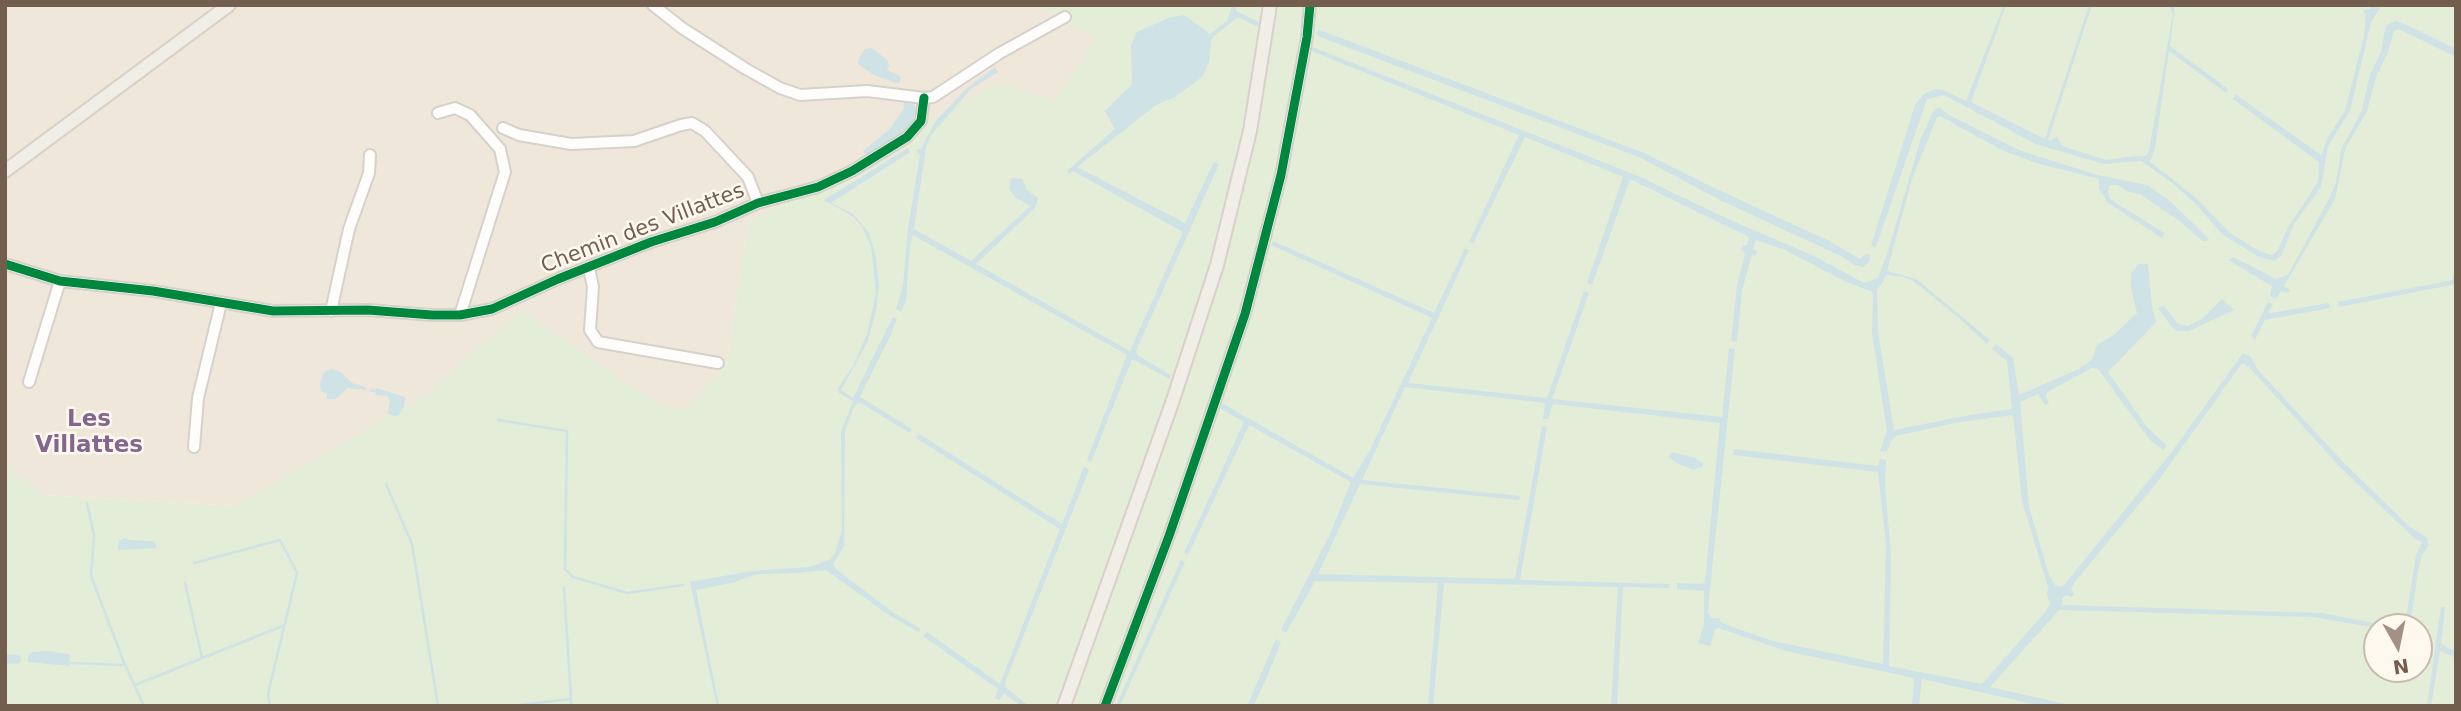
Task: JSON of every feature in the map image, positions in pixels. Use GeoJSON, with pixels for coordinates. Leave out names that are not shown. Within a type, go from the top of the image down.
{"type":"FeatureCollection","features":[{"type":"Feature","properties":{"kind":"main road"},"geometry":{"type":"LineString","coordinates":[[5,171],[229,5]]}},
{"type":"Feature","properties":{"kind":"main road"},"geometry":{"type":"LineString","coordinates":[[1064,706],[1176,391],[1217,265],[1250,131],[1270,5]]}},
{"type":"Feature","properties":{"kind":"street"},"geometry":{"type":"LineString","coordinates":[[653,5],[682,28],[746,69],[780,88],[800,95],[867,91],[933,97],[1000,53],[1065,17]]}},
{"type":"Feature","properties":{"kind":"street"},"geometry":{"type":"LineString","coordinates":[[1105,706],[1169,536],[1245,314],[1281,175],[1307,37],[1310,5]]}},
{"type":"Feature","properties":{"kind":"street","name":"Chemin des Villattes"},"geometry":{"type":"LineString","coordinates":[[5,264],[60,281],[153,291],[273,311],[460,315],[492,309],[651,242],[715,222],[758,202],[827,183],[907,137],[921,121],[924,98]]}},
{"type":"Feature","properties":{"kind":"street"},"geometry":{"type":"LineString","coordinates":[[438,113],[455,108],[470,115],[500,149],[505,172],[460,315]]}},
{"type":"Feature","properties":{"kind":"street"},"geometry":{"type":"LineString","coordinates":[[503,128],[519,135],[571,144],[634,141],[692,123],[705,131],[748,177],[758,202]]}},
{"type":"Feature","properties":{"kind":"street"},"geometry":{"type":"LineString","coordinates":[[331,311],[349,229],[369,173],[370,155]]}},
{"type":"Feature","properties":{"kind":"street"},"geometry":{"type":"LineString","coordinates":[[589,268],[593,287],[590,330],[598,342],[718,363]]}},
{"type":"Feature","properties":{"kind":"street"},"geometry":{"type":"LineString","coordinates":[[29,382],[60,281]]}},
{"type":"Feature","properties":{"kind":"street"},"geometry":{"type":"LineString","coordinates":[[194,447],[198,398],[221,303]]}},
{"type":"Feature","properties":{"kind":"shaded area"},"geometry":{"type":"Polygon","coordinates":[[[5,5],[1037,5],[1096,38],[1055,100],[748,223],[726,366],[685,409],[661,406],[521,310],[428,393],[236,506],[44,495],[5,463],[5,5]]]}},
{"type":"Feature","properties":{"kind":"shaded area"},"geometry":{"type":"Polygon","coordinates":[[[1232,5],[1236,5],[1236,11],[1259,22],[1258,27],[1238,17],[1235,19],[1211,39],[1209,62],[1202,77],[1175,97],[1156,105],[1077,167],[1185,223],[1214,162],[1219,164],[1136,351],[1137,355],[1171,375],[1170,379],[1132,359],[1091,462],[1087,460],[1127,355],[913,235],[906,300],[901,312],[896,309],[903,286],[908,228],[920,155],[917,149],[921,149],[935,122],[967,88],[995,67],[998,72],[971,89],[931,135],[926,147],[914,229],[971,261],[1030,206],[1016,198],[1009,189],[1011,178],[1022,179],[1027,190],[1038,198],[1035,208],[976,264],[1130,351],[1183,232],[1073,171],[1070,174],[1067,171],[1115,129],[1105,111],[1132,84],[1131,45],[1137,32],[1168,18],[1184,15],[1210,34],[1228,20],[1232,5]]]}},
{"type":"Feature","properties":{"kind":"shaded area"},"geometry":{"type":"Polygon","coordinates":[[[2004,5],[1971,102],[2045,139],[2089,5],[2092,5],[2048,140],[2057,136],[2062,146],[2106,160],[2146,156],[2149,151],[2173,14],[2169,5],[2175,5],[2170,46],[2228,89],[2226,93],[2169,51],[2155,148],[2150,162],[2195,197],[2230,233],[2272,256],[2318,182],[2319,162],[2233,99],[2235,94],[2321,155],[2328,137],[2345,111],[2364,36],[2366,15],[2363,10],[2371,9],[2369,5],[2382,5],[2371,22],[2350,111],[2328,146],[2321,187],[2294,224],[2281,256],[2274,261],[2259,257],[2222,234],[2195,203],[2141,161],[2104,164],[2036,144],[1944,95],[1927,99],[1878,241],[1875,248],[1871,246],[1915,105],[1924,94],[1935,89],[1966,101],[2004,5]]]}},
{"type":"Feature","properties":{"kind":"shaded area"},"geometry":{"type":"Polygon","coordinates":[[[2396,21],[2456,49],[2456,57],[2399,29],[2394,31],[2376,77],[2367,111],[2345,149],[2335,199],[2284,286],[2290,290],[2288,293],[2281,291],[2276,299],[2270,296],[2272,286],[2228,260],[2233,257],[2276,279],[2288,275],[2336,183],[2341,150],[2362,110],[2370,75],[2381,52],[2385,29],[2396,21]]]}},
{"type":"Feature","properties":{"kind":"shaded area"},"geometry":{"type":"Polygon","coordinates":[[[1320,30],[1644,153],[1827,240],[1860,259],[1865,254],[1870,255],[1869,262],[1863,267],[1855,265],[1722,201],[1641,158],[1320,37],[1315,32],[1320,30]]]}},
{"type":"Feature","properties":{"kind":"shaded area"},"geometry":{"type":"Polygon","coordinates":[[[1310,46],[1638,176],[1814,256],[1864,283],[1878,278],[1921,138],[1934,110],[1939,107],[1947,114],[2021,151],[2097,175],[2147,185],[2170,201],[2209,239],[2203,241],[2140,194],[2129,192],[2118,185],[2110,185],[2110,199],[2164,233],[2162,238],[2108,203],[2099,189],[2099,179],[2036,163],[2000,149],[1940,116],[1937,117],[1912,179],[1887,271],[1916,279],[1990,340],[1987,344],[1915,282],[1904,277],[1886,275],[1877,289],[1878,332],[1894,430],[2012,409],[2007,361],[1992,349],[1996,344],[2013,358],[2019,395],[2079,369],[2092,360],[2097,345],[2114,335],[2137,313],[2131,288],[2131,274],[2138,264],[2148,264],[2156,322],[2108,372],[2147,427],[2166,445],[2165,448],[2163,450],[2150,440],[2098,369],[2092,368],[2047,392],[2049,404],[2045,405],[2038,394],[2020,402],[2029,507],[2049,575],[2055,585],[2062,587],[2065,584],[2171,453],[2243,353],[2251,357],[2258,370],[2344,463],[2409,526],[2427,538],[2429,545],[2422,555],[2418,571],[2412,613],[2407,613],[2416,555],[2422,542],[2415,539],[2340,467],[2249,367],[2242,363],[2158,481],[2074,583],[2071,589],[2074,595],[2062,598],[2062,605],[2321,613],[2363,621],[2363,626],[2313,617],[2059,610],[1990,687],[2074,706],[2042,706],[1922,679],[1919,706],[1912,706],[1914,678],[1786,651],[1718,628],[1710,646],[1698,643],[1704,625],[1704,591],[1677,589],[1677,583],[1705,582],[1720,423],[1553,404],[1548,419],[1543,419],[1545,403],[1405,387],[1362,480],[1520,496],[1519,500],[1360,484],[1318,574],[1515,579],[1542,426],[1547,427],[1520,580],[1669,584],[1669,588],[1623,587],[1617,706],[1611,706],[1618,587],[1444,583],[1433,706],[1428,706],[1438,583],[1315,581],[1286,633],[1281,630],[1331,532],[1351,482],[1249,425],[1188,555],[1184,553],[1244,422],[1218,407],[1220,402],[1353,478],[1370,450],[1432,318],[1271,245],[1273,241],[1434,313],[1465,248],[1469,250],[1408,383],[1547,398],[1584,291],[1589,293],[1552,399],[1722,417],[1729,348],[1735,349],[1709,599],[1708,612],[1711,618],[1719,618],[1721,622],[1732,627],[1773,641],[1883,664],[1886,544],[1878,472],[1733,455],[1734,449],[1878,466],[1880,459],[1886,460],[1885,485],[1891,555],[1889,666],[1982,684],[2047,610],[2050,603],[2048,587],[2022,501],[2013,415],[1960,422],[1896,436],[1886,452],[1880,451],[1887,431],[1872,333],[1871,291],[1846,282],[1785,250],[1756,240],[1753,249],[1757,252],[1756,256],[1752,255],[1742,290],[1737,342],[1731,341],[1737,285],[1745,254],[1741,249],[1743,245],[1747,245],[1749,237],[1630,179],[1592,285],[1587,283],[1623,177],[1525,137],[1473,244],[1469,242],[1519,135],[1309,50],[1310,46]]]}},
{"type":"Feature","properties":{"kind":"shaded area"},"geometry":{"type":"Polygon","coordinates":[[[872,48],[887,60],[887,70],[901,77],[899,84],[874,75],[858,64],[865,49],[872,48]]]}},
{"type":"Feature","properties":{"kind":"shaded area"},"geometry":{"type":"Polygon","coordinates":[[[904,100],[915,106],[917,111],[913,124],[867,157],[863,151],[889,130],[904,108],[904,100]]]}},
{"type":"Feature","properties":{"kind":"shaded area"},"geometry":{"type":"Polygon","coordinates":[[[908,148],[910,152],[831,203],[853,214],[869,233],[876,258],[879,285],[868,341],[841,390],[853,398],[893,317],[897,319],[860,397],[912,429],[910,433],[859,402],[854,407],[845,430],[844,546],[833,564],[837,570],[894,613],[921,629],[918,632],[886,613],[826,570],[758,574],[696,590],[717,706],[690,582],[752,571],[810,567],[829,560],[835,553],[842,530],[841,432],[853,401],[839,393],[838,388],[853,366],[867,334],[876,293],[871,246],[861,225],[852,216],[824,200],[908,148]]]}},
{"type":"Feature","properties":{"kind":"shaded area"},"geometry":{"type":"Polygon","coordinates":[[[2456,260],[2456,284],[2339,307],[2338,302],[2453,280],[2456,260]]]}},
{"type":"Feature","properties":{"kind":"shaded area"},"geometry":{"type":"Polygon","coordinates":[[[2222,299],[2234,310],[2189,331],[2178,331],[2172,327],[2158,308],[2164,306],[2178,324],[2188,326],[2202,319],[2222,299]]]}},
{"type":"Feature","properties":{"kind":"shaded area"},"geometry":{"type":"Polygon","coordinates":[[[2268,302],[2273,304],[2268,312],[2271,313],[2329,303],[2330,308],[2265,320],[2255,340],[2251,336],[2268,302]]]}},
{"type":"Feature","properties":{"kind":"shaded area"},"geometry":{"type":"Polygon","coordinates":[[[331,369],[341,372],[352,383],[366,388],[365,390],[347,388],[336,399],[327,399],[327,394],[321,391],[320,384],[324,372],[331,369]]]}},
{"type":"Feature","properties":{"kind":"shaded area"},"geometry":{"type":"Polygon","coordinates":[[[376,388],[405,397],[404,407],[399,415],[388,413],[390,401],[387,396],[370,392],[376,388]]]}},
{"type":"Feature","properties":{"kind":"shaded area"},"geometry":{"type":"Polygon","coordinates":[[[919,434],[1062,524],[1084,467],[1089,470],[1006,680],[1005,687],[1029,706],[1021,706],[1004,693],[999,700],[995,698],[998,689],[923,636],[927,632],[1000,684],[1060,529],[916,438],[919,434]]]}},
{"type":"Feature","properties":{"kind":"shaded area"},"geometry":{"type":"Polygon","coordinates":[[[1672,452],[1696,458],[1703,466],[1694,470],[1677,463],[1668,457],[1672,452]]]}},
{"type":"Feature","properties":{"kind":"shaded area"},"geometry":{"type":"Polygon","coordinates":[[[125,538],[154,541],[157,548],[118,550],[118,541],[125,538]]]}},
{"type":"Feature","properties":{"kind":"shaded area"},"geometry":{"type":"Polygon","coordinates":[[[1181,560],[1185,562],[1120,706],[1116,706],[1181,560]]]}},
{"type":"Feature","properties":{"kind":"shaded area"},"geometry":{"type":"Polygon","coordinates":[[[2441,607],[2445,607],[2441,644],[2456,652],[2456,658],[2440,651],[2431,706],[2427,706],[2430,683],[2433,683],[2441,607]]]}},
{"type":"Feature","properties":{"kind":"shaded area"},"geometry":{"type":"Polygon","coordinates":[[[1276,639],[1281,642],[1267,677],[1253,706],[1247,706],[1276,639]]]}},
{"type":"Feature","properties":{"kind":"shaded area"},"geometry":{"type":"Polygon","coordinates":[[[32,652],[69,654],[70,666],[28,662],[28,655],[32,652]]]}},
{"type":"Feature","properties":{"kind":"green space"},"geometry":{"type":"Polygon","coordinates":[[[1037,5],[2456,5],[2456,706],[5,706],[5,463],[44,495],[236,506],[428,393],[521,310],[661,406],[685,409],[726,366],[748,223],[997,83],[1055,100],[1096,38],[1037,5]]]}},
{"type":"Feature","properties":{"kind":"waterway"},"geometry":{"type":"LineString","coordinates":[[498,420],[567,431],[565,569],[573,577],[627,593],[683,585]]}},
{"type":"Feature","properties":{"kind":"waterway"},"geometry":{"type":"LineString","coordinates":[[386,484],[412,544],[438,706]]}},
{"type":"Feature","properties":{"kind":"waterway"},"geometry":{"type":"LineString","coordinates":[[87,503],[94,535],[91,576],[125,665]]}},
{"type":"Feature","properties":{"kind":"waterway"},"geometry":{"type":"LineString","coordinates":[[194,563],[280,540],[297,573],[268,694],[270,706]]}},
{"type":"Feature","properties":{"kind":"waterway"},"geometry":{"type":"LineString","coordinates":[[185,583],[202,658]]}},
{"type":"Feature","properties":{"kind":"waterway"},"geometry":{"type":"LineString","coordinates":[[564,587],[571,699]]}},
{"type":"Feature","properties":{"kind":"waterway"},"geometry":{"type":"LineString","coordinates":[[135,685],[285,625]]}},
{"type":"Feature","properties":{"kind":"waterway"},"geometry":{"type":"LineString","coordinates":[[5,659],[17,659]]}},
{"type":"Feature","properties":{"kind":"waterway"},"geometry":{"type":"LineString","coordinates":[[71,663],[125,665],[144,706]]}},
{"type":"Feature","properties":{"kind":"waterway"},"geometry":{"type":"LineString","coordinates":[[510,706],[571,699],[571,706]]}},
{"type":"Feature","properties":{"kind":"waterway"},"geometry":{"type":"LineString","coordinates":[[311,706],[316,706]]}},
{"type":"Feature","properties":{"kind":"cycle path"},"geometry":{"type":"LineString","coordinates":[[1105,706],[1169,536],[1245,314],[1281,175],[1307,37],[1310,5]]}},
{"type":"Feature","properties":{"kind":"cycle path"},"geometry":{"type":"LineString","coordinates":[[5,264],[60,281],[153,291],[273,311],[368,310],[460,315],[492,309],[558,279],[651,242],[715,222],[758,203],[818,187],[852,171],[907,137],[921,121],[924,98]]}},
{"type":"Feature","properties":{"kind":"district","name":"Les Villattes"},"geometry":{"type":"Point","coordinates":[89,433]}}]}
